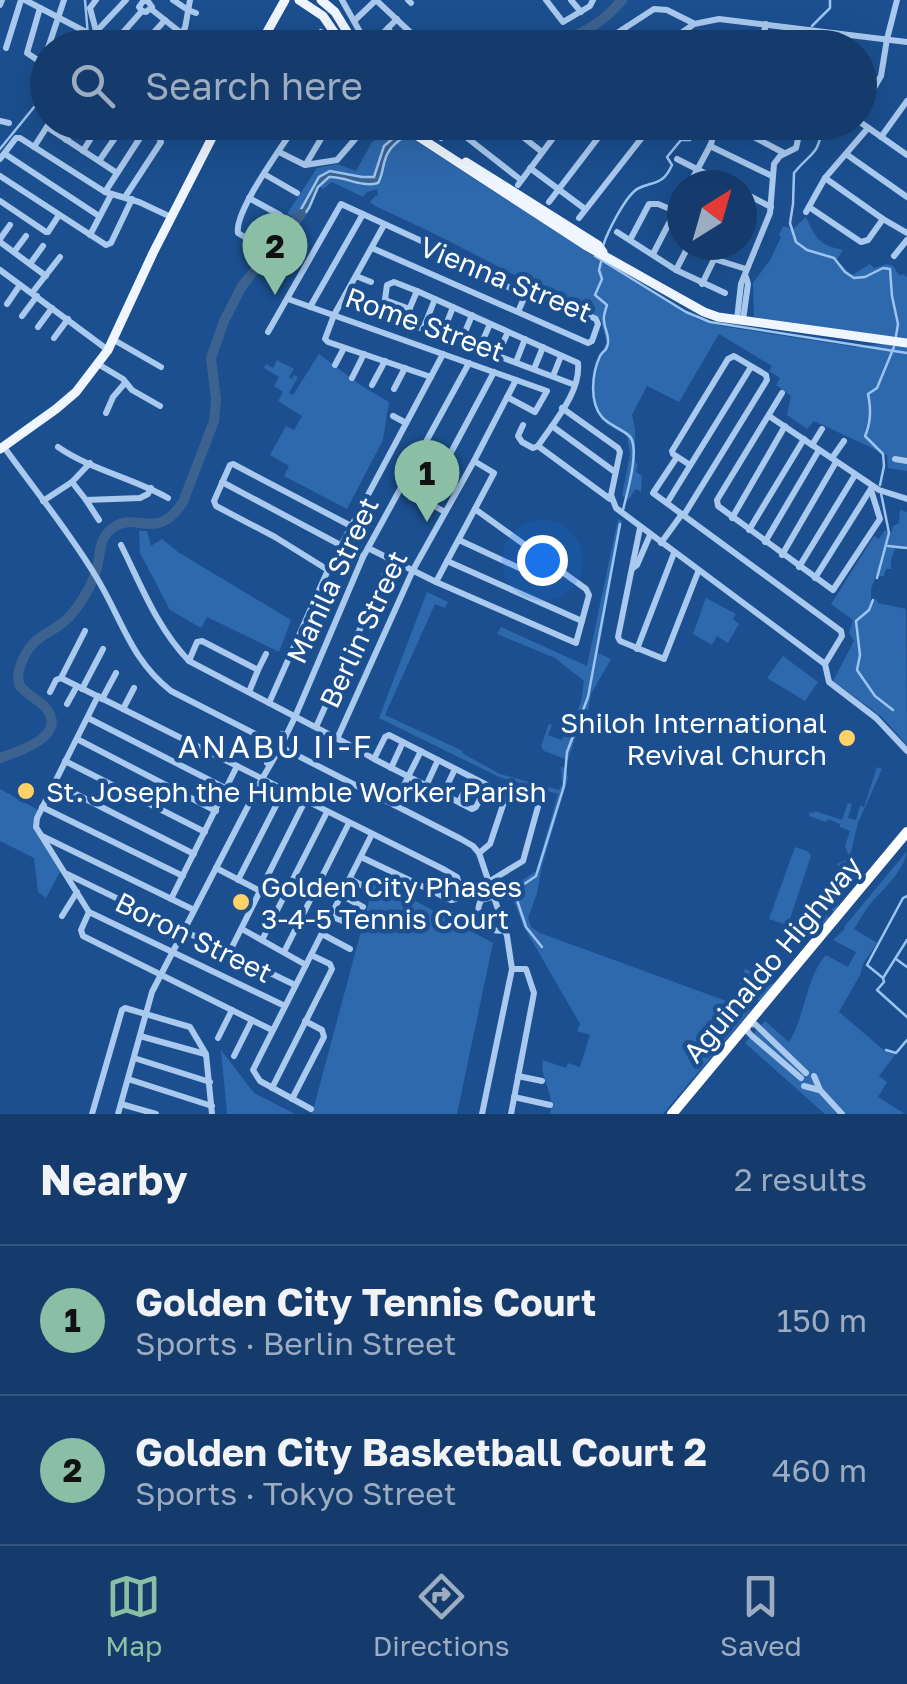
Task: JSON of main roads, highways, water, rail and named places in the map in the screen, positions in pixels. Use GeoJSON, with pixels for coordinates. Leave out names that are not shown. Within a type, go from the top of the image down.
{"type":"FeatureCollection","features":[{"type":"Feature","properties":{"kind":"highway","name":"Aguinaldo Highway"},"geometry":{"type":"LineString","coordinates":[[680,1114],[907,832]]}},
{"type":"Feature","properties":{"kind":"highway","name":"Aguinaldo Highway"},"geometry":{"type":"LineString","coordinates":[[672,1114],[907,843]]}},
{"type":"Feature","properties":{"kind":"main road"},"geometry":{"type":"LineString","coordinates":[[268,30],[285,0]]}},
{"type":"Feature","properties":{"kind":"main road"},"geometry":{"type":"LineString","coordinates":[[298,0],[340,30]]}},
{"type":"Feature","properties":{"kind":"main road"},"geometry":{"type":"LineString","coordinates":[[310,0],[344,30]]}},
{"type":"Feature","properties":{"kind":"main road"},"geometry":{"type":"LineString","coordinates":[[321,0],[347,30]]}},
{"type":"Feature","properties":{"kind":"main road"},"geometry":{"type":"LineString","coordinates":[[330,0],[351,30]]}},
{"type":"Feature","properties":{"kind":"main road"},"geometry":{"type":"LineString","coordinates":[[2,448],[76,392],[111,345],[211,140]]}},
{"type":"Feature","properties":{"kind":"main road"},"geometry":{"type":"LineString","coordinates":[[427,140],[598,245],[609,259],[704,312],[907,343]]}},
{"type":"Feature","properties":{"kind":"waterway"},"geometry":{"type":"LineString","coordinates":[[85,0],[88,30]]}},
{"type":"Feature","properties":{"kind":"waterway"},"geometry":{"type":"LineString","coordinates":[[586,30],[622,0]]}},
{"type":"Feature","properties":{"kind":"waterway"},"geometry":{"type":"LineString","coordinates":[[812,26],[830,8],[830,0]]}},
{"type":"Feature","properties":{"kind":"waterway"},"geometry":{"type":"LineString","coordinates":[[0,149],[30,112]]}},
{"type":"Feature","properties":{"kind":"waterway"},"geometry":{"type":"LineString","coordinates":[[603,246],[628,198],[665,176],[672,165],[667,157],[681,140]]}},
{"type":"Feature","properties":{"kind":"waterway"},"geometry":{"type":"LineString","coordinates":[[681,140],[690,140]]}},
{"type":"Feature","properties":{"kind":"waterway"},"geometry":{"type":"LineString","coordinates":[[819,140],[814,152],[794,173],[790,223],[796,242],[807,250],[834,258],[854,278],[890,269],[898,324],[896,336]]}},
{"type":"Feature","properties":{"kind":"waterway"},"geometry":{"type":"LineString","coordinates":[[0,758],[39,741],[51,726],[45,707],[20,686],[19,670],[32,645],[67,619],[82,600],[95,574],[105,536],[122,523],[164,521],[183,502],[214,421],[211,358],[224,321],[242,286],[301,214]]}},
{"type":"Feature","properties":{"kind":"waterway"},"geometry":{"type":"LineString","coordinates":[[595,256],[686,312],[710,322],[907,353]]}},
{"type":"Feature","properties":{"kind":"waterway"},"geometry":{"type":"LineString","coordinates":[[601,262],[602,279],[595,295],[607,305],[604,319],[608,343],[600,356],[593,387],[602,417],[627,434],[634,447],[623,510]]}},
{"type":"Feature","properties":{"kind":"waterway"},"geometry":{"type":"LineString","coordinates":[[880,485],[883,454],[865,436],[870,415],[868,394],[877,388],[894,347]]}},
{"type":"Feature","properties":{"kind":"waterway"},"geometry":{"type":"LineString","coordinates":[[877,578],[889,533],[881,493]]}},
{"type":"Feature","properties":{"kind":"waterway"},"geometry":{"type":"LineString","coordinates":[[542,947],[526,927],[514,891],[536,876],[564,786],[567,752],[588,697],[620,524]]}},
{"type":"Feature","properties":{"kind":"waterway"},"geometry":{"type":"LineString","coordinates":[[888,546],[907,548]]}},
{"type":"Feature","properties":{"kind":"waterway"},"geometry":{"type":"LineString","coordinates":[[873,600],[869,610],[856,621],[860,655],[857,670],[875,696],[893,710]]}},
{"type":"Feature","properties":{"kind":"waterway"},"geometry":{"type":"LineString","coordinates":[[883,978],[867,965],[907,896]]}},
{"type":"Feature","properties":{"kind":"waterway"},"geometry":{"type":"LineString","coordinates":[[907,940],[877,990],[907,1017]]}},
{"type":"Feature","properties":{"kind":"waterway"},"geometry":{"type":"LineString","coordinates":[[896,959],[907,967]]}},
{"type":"Feature","properties":{"kind":"waterway"},"geometry":{"type":"LineString","coordinates":[[886,1050],[896,1053],[907,1040]]}},
{"type":"Feature","properties":{"kind":"place","name":"Golden City Basketball Court 2"},"geometry":{"type":"Point","coordinates":[275,295]}},
{"type":"Feature","properties":{"kind":"place","name":"Golden City Tennis Court"},"geometry":{"type":"Point","coordinates":[427,522]}},
{"type":"Feature","properties":{"kind":"place","name":"Shiloh International Revival Church"},"geometry":{"type":"Point","coordinates":[847,738]}},
{"type":"Feature","properties":{"kind":"place","name":"St. Joseph the Humble Worker Parish"},"geometry":{"type":"Point","coordinates":[26,791]}},
{"type":"Feature","properties":{"kind":"place","name":"Golden City Phases 3-4-5 Tennis Court"},"geometry":{"type":"Point","coordinates":[241,902]}},
{"type":"Feature","properties":{"kind":"district","name":"ANABU II-F"},"geometry":{"type":"Point","coordinates":[276,746]}}]}
